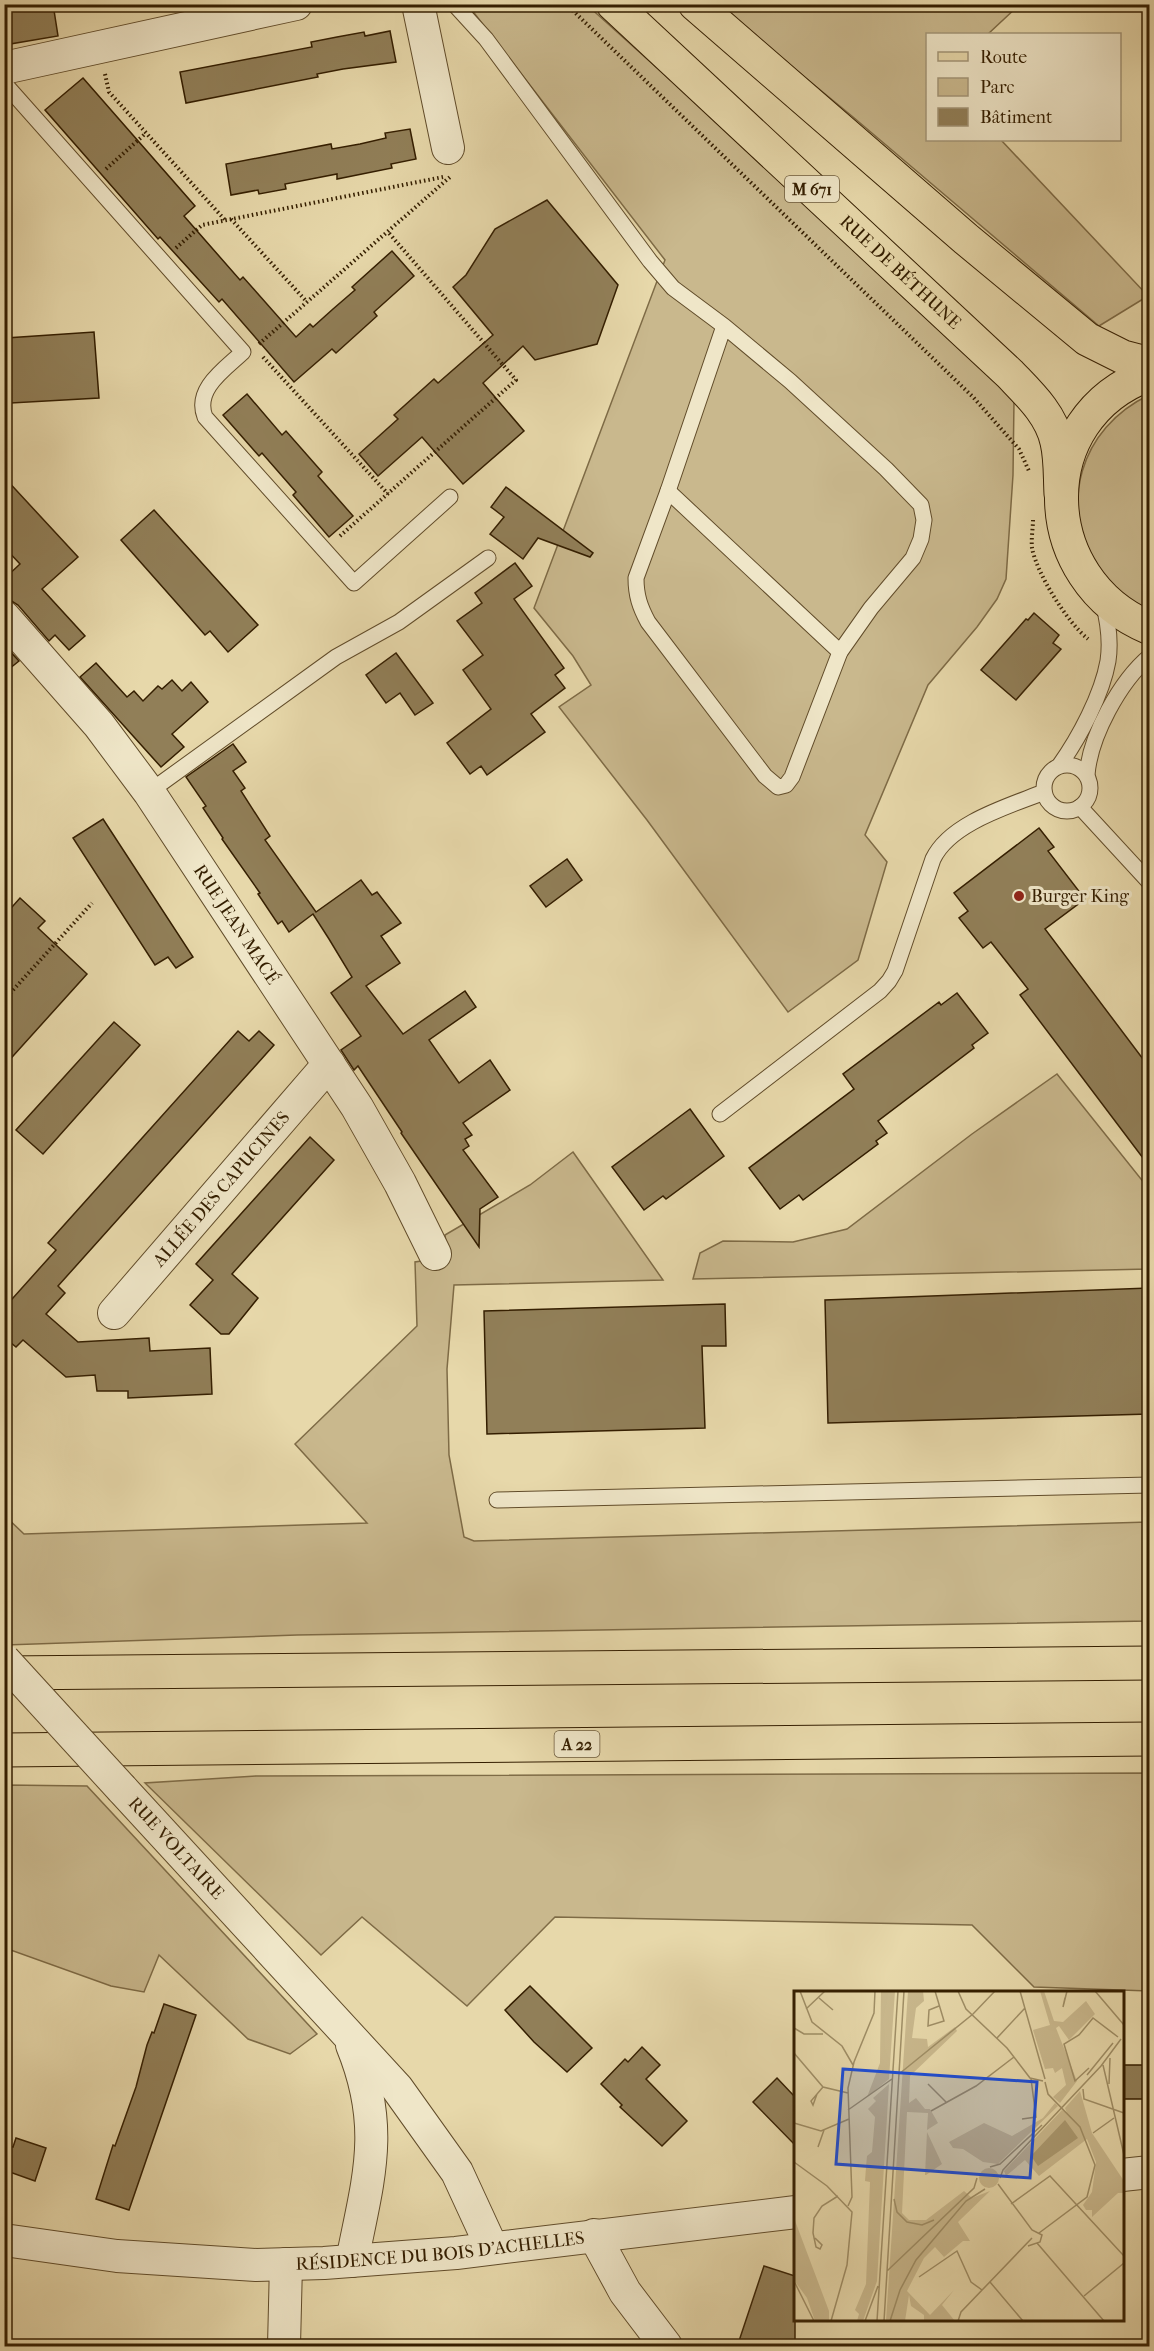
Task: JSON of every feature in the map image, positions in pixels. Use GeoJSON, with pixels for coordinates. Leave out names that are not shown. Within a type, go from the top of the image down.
{"type":"FeatureCollection","features":[{"type":"Feature","properties":{"kind":"main road","name":"RUE DE BÉTHUNE"},"geometry":{"type":"LineString","coordinates":[[613,4],[1030,395],[1042,410],[1057,442],[1063,520],[1068,545],[1079,568],[1102,599],[1130,619],[1149,628]]}},
{"type":"Feature","properties":{"kind":"main road"},"geometry":{"type":"LineString","coordinates":[[695,4],[966,239],[1087,339],[1123,357],[1149,364]]}},
{"type":"Feature","properties":{"kind":"main road"},"geometry":{"type":"LineString","coordinates":[[1061,494],[1070,454],[1090,417],[1120,389],[1149,374]]}},
{"type":"Feature","properties":{"kind":"main road"},"geometry":{"type":"LineString","coordinates":[[1110,1663],[1149,1652]]}},
{"type":"Feature","properties":{"kind":"main road"},"geometry":{"type":"LineString","coordinates":[[4,1673],[1149,1663]]}},
{"type":"Feature","properties":{"kind":"main road","name":"A 22"},"geometry":{"type":"LineString","coordinates":[[4,1750],[1149,1739]]}},
{"type":"Feature","properties":{"kind":"street"},"geometry":{"type":"LineString","coordinates":[[4,68],[297,4]]}},
{"type":"Feature","properties":{"kind":"street"},"geometry":{"type":"LineString","coordinates":[[418,4],[448,148]]}},
{"type":"Feature","properties":{"kind":"street","name":"RUE JEAN MACÉ"},"geometry":{"type":"LineString","coordinates":[[4,617],[99,725],[148,792],[357,1107],[396,1175],[435,1254]]}},
{"type":"Feature","properties":{"kind":"street","name":"ALLÉE DES CAPUCINES"},"geometry":{"type":"LineString","coordinates":[[114,1313],[329,1064]]}},
{"type":"Feature","properties":{"kind":"street","name":"RUE VOLTAIRE"},"geometry":{"type":"LineString","coordinates":[[4,1660],[397,2088],[457,2172],[492,2248]]}},
{"type":"Feature","properties":{"kind":"street","name":"RUE VOLTAIRE"},"geometry":{"type":"LineString","coordinates":[[347,2034],[364,2078],[373,2138],[372,2158],[352,2261]]}},
{"type":"Feature","properties":{"kind":"street"},"geometry":{"type":"LineString","coordinates":[[1124,2175],[1149,2172]]}},
{"type":"Feature","properties":{"kind":"street","name":"RÉSIDENCE DU BOIS D'ACHELLES"},"geometry":{"type":"LineString","coordinates":[[4,2240],[117,2256],[226,2263],[286,2264],[352,2261],[492,2248],[794,2211]]}},
{"type":"Feature","properties":{"kind":"street","name":"RÉSIDENCE DU BOIS D'ACHELLES"},"geometry":{"type":"LineString","coordinates":[[594,2235],[625,2292],[666,2346]]}},
{"type":"Feature","properties":{"kind":"street","name":"RÉSIDENCE DU BOIS D'ACHELLES"},"geometry":{"type":"LineString","coordinates":[[284,2346],[286,2264]]}},
{"type":"Feature","properties":{"kind":"lane"},"geometry":{"type":"LineString","coordinates":[[454,4],[486,39],[673,288],[724,327],[790,381],[895,477],[921,505],[924,520],[921,539],[913,558],[871,608],[840,652],[792,777],[786,785],[778,787],[772,784],[648,622],[639,606],[636,578],[724,327]]}},
{"type":"Feature","properties":{"kind":"lane"},"geometry":{"type":"LineString","coordinates":[[4,83],[161,260],[249,350],[204,393],[201,406],[205,417],[354,583],[450,497]]}},
{"type":"Feature","properties":{"kind":"lane"},"geometry":{"type":"LineString","coordinates":[[668,491],[840,652]]}},
{"type":"Feature","properties":{"kind":"lane"},"geometry":{"type":"LineString","coordinates":[[148,792],[336,657],[399,622],[488,558]]}},
{"type":"Feature","properties":{"kind":"lane"},"geometry":{"type":"LineString","coordinates":[[1102,599],[1107,620],[1109,651],[1103,680],[1079,736],[1059,766],[1047,776],[1044,792],[1047,800],[1058,809],[1071,811],[1080,807],[1090,794],[1087,776],[1089,756],[1098,732],[1130,677],[1149,656]]}},
{"type":"Feature","properties":{"kind":"lane"},"geometry":{"type":"LineString","coordinates":[[1059,766],[1075,766],[1087,776]]}},
{"type":"Feature","properties":{"kind":"lane"},"geometry":{"type":"LineString","coordinates":[[720,1114],[890,981],[933,859],[944,842],[962,828],[1044,792]]}},
{"type":"Feature","properties":{"kind":"lane"},"geometry":{"type":"LineString","coordinates":[[1080,807],[1149,883]]}},
{"type":"Feature","properties":{"kind":"lane"},"geometry":{"type":"LineString","coordinates":[[497,1500],[1149,1485]]}},
{"type":"Feature","properties":{"kind":"path"},"geometry":{"type":"LineString","coordinates":[[566,4],[973,397],[1019,449],[1033,480]]}},
{"type":"Feature","properties":{"kind":"path"},"geometry":{"type":"LineString","coordinates":[[99,47],[109,92],[225,220]]}},
{"type":"Feature","properties":{"kind":"path"},"geometry":{"type":"LineString","coordinates":[[92,181],[146,133]]}},
{"type":"Feature","properties":{"kind":"path"},"geometry":{"type":"LineString","coordinates":[[161,260],[202,225],[453,175],[249,350],[388,494]]}},
{"type":"Feature","properties":{"kind":"path"},"geometry":{"type":"LineString","coordinates":[[231,219],[307,302]]}},
{"type":"Feature","properties":{"kind":"path"},"geometry":{"type":"LineString","coordinates":[[324,550],[516,380],[388,232]]}},
{"type":"Feature","properties":{"kind":"path"},"geometry":{"type":"LineString","coordinates":[[1033,513],[1032,548],[1046,583],[1061,607],[1086,638],[1109,651]]}},
{"type":"Feature","properties":{"kind":"path"},"geometry":{"type":"LineString","coordinates":[[4,1000],[92,903]]}},
{"type":"Feature","properties":{"kind":"green space"},"geometry":{"type":"Polygon","coordinates":[[[468,5],[587,5],[843,235],[1014,400],[1013,475],[1006,579],[997,599],[977,627],[928,685],[865,835],[887,862],[858,960],[788,1012],[647,820],[559,707],[591,685],[573,656],[534,608],[665,260],[468,5]]]}},
{"type":"Feature","properties":{"kind":"green space"},"geometry":{"type":"Polygon","coordinates":[[[717,5],[1019,5],[989,33],[926,33],[926,141],[1002,141],[1148,296],[1099,326],[717,5]]]}},
{"type":"Feature","properties":{"kind":"green space"},"geometry":{"type":"Polygon","coordinates":[[[1149,395],[1149,610],[1109,583],[1099,570],[1086,545],[1079,520],[1078,495],[1082,471],[1092,448],[1106,427],[1125,409],[1149,395]]]}},
{"type":"Feature","properties":{"kind":"green space"},"geometry":{"type":"Polygon","coordinates":[[[1057,1074],[1149,1189],[1149,1269],[693,1279],[700,1253],[723,1241],[793,1242],[847,1229],[972,1134],[1057,1074]]]}},
{"type":"Feature","properties":{"kind":"green space"},"geometry":{"type":"Polygon","coordinates":[[[573,1152],[663,1280],[454,1285],[447,1369],[449,1455],[464,1537],[474,1541],[1149,1522],[1149,1621],[297,1635],[5,1645],[4,1515],[24,1534],[367,1523],[295,1444],[417,1326],[415,1262],[448,1257],[445,1235],[530,1185],[573,1152]]]}},
{"type":"Feature","properties":{"kind":"green space"},"geometry":{"type":"Polygon","coordinates":[[[1149,1773],[1149,1991],[1034,1987],[972,1925],[555,1917],[467,2006],[362,1917],[321,1955],[145,1783],[256,1776],[1149,1773]]]}},
{"type":"Feature","properties":{"kind":"green space"},"geometry":{"type":"Polygon","coordinates":[[[5,1785],[87,1786],[317,2034],[290,2054],[248,2039],[159,1955],[144,1992],[111,1986],[5,1948],[5,1785]]]}},
{"type":"Feature","properties":{"kind":"building"},"geometry":{"type":"Polygon","coordinates":[[[4,4],[53,4],[58,36],[4,45],[4,4]]]}},
{"type":"Feature","properties":{"kind":"building"},"geometry":{"type":"Polygon","coordinates":[[[390,31],[396,62],[317,74],[318,77],[186,103],[180,72],[312,47],[311,42],[364,32],[365,36],[390,31]]]}},
{"type":"Feature","properties":{"kind":"building"},"geometry":{"type":"Polygon","coordinates":[[[83,78],[195,206],[184,216],[240,280],[243,277],[296,337],[310,324],[313,327],[355,290],[352,287],[392,251],[414,276],[374,312],[377,316],[336,353],[332,349],[294,382],[222,299],[219,302],[160,237],[158,239],[45,110],[83,78]]]}},
{"type":"Feature","properties":{"kind":"building"},"geometry":{"type":"Polygon","coordinates":[[[410,129],[416,159],[391,164],[392,168],[337,179],[337,174],[285,184],[286,189],[259,194],[258,190],[231,195],[226,164],[331,144],[332,149],[360,144],[386,138],[385,133],[410,129]]]}},
{"type":"Feature","properties":{"kind":"building"},"geometry":{"type":"Polygon","coordinates":[[[547,200],[618,285],[597,344],[535,360],[523,346],[483,383],[524,431],[463,484],[422,437],[378,476],[359,454],[398,419],[394,415],[434,379],[438,383],[493,335],[453,287],[466,275],[495,229],[547,200]]]}},
{"type":"Feature","properties":{"kind":"building"},"geometry":{"type":"Polygon","coordinates":[[[94,332],[99,398],[11,403],[6,338],[94,332]]]}},
{"type":"Feature","properties":{"kind":"building"},"geometry":{"type":"Polygon","coordinates":[[[247,394],[282,435],[286,431],[322,472],[318,476],[353,516],[329,537],[293,495],[296,492],[262,453],[259,456],[223,415],[247,394]]]}},
{"type":"Feature","properties":{"kind":"building"},"geometry":{"type":"Polygon","coordinates":[[[4,477],[78,557],[42,589],[85,636],[69,650],[55,635],[49,641],[18,605],[10,600],[4,600],[4,579],[20,564],[4,547],[4,477]]]}},
{"type":"Feature","properties":{"kind":"building"},"geometry":{"type":"Polygon","coordinates":[[[506,487],[593,553],[590,557],[538,538],[523,559],[490,534],[504,517],[491,507],[506,487]]]}},
{"type":"Feature","properties":{"kind":"building"},"geometry":{"type":"Polygon","coordinates":[[[154,510],[258,625],[228,652],[210,631],[205,635],[121,540],[154,510]]]}},
{"type":"Feature","properties":{"kind":"building"},"geometry":{"type":"Polygon","coordinates":[[[515,563],[532,586],[514,599],[564,668],[555,675],[565,688],[531,714],[545,732],[487,775],[481,766],[470,774],[447,743],[491,709],[463,670],[483,655],[457,621],[482,603],[475,593],[515,563]]]}},
{"type":"Feature","properties":{"kind":"building"},"geometry":{"type":"Polygon","coordinates":[[[1034,613],[1059,635],[1053,643],[1061,649],[1016,700],[981,670],[1034,613]]]}},
{"type":"Feature","properties":{"kind":"building"},"geometry":{"type":"Polygon","coordinates":[[[4,645],[19,661],[4,673],[4,645]]]}},
{"type":"Feature","properties":{"kind":"building"},"geometry":{"type":"Polygon","coordinates":[[[396,653],[433,703],[415,715],[400,693],[386,703],[366,675],[396,653]]]}},
{"type":"Feature","properties":{"kind":"building"},"geometry":{"type":"Polygon","coordinates":[[[96,663],[127,697],[134,691],[143,701],[158,686],[162,689],[172,680],[182,691],[191,682],[208,702],[172,734],[184,747],[161,767],[80,677],[96,663]]]}},
{"type":"Feature","properties":{"kind":"building"},"geometry":{"type":"Polygon","coordinates":[[[233,744],[246,762],[233,771],[245,788],[241,791],[270,836],[265,840],[316,912],[361,880],[372,895],[377,892],[401,923],[381,936],[400,963],[366,986],[403,1034],[465,991],[476,1007],[429,1040],[459,1083],[490,1060],[510,1090],[463,1123],[472,1135],[465,1139],[469,1146],[463,1150],[498,1197],[480,1209],[479,1247],[358,1066],[354,1070],[341,1050],[361,1036],[331,993],[352,977],[329,939],[313,914],[289,932],[282,921],[278,924],[258,894],[260,893],[222,839],[203,808],[206,806],[186,777],[233,744]]]}},
{"type":"Feature","properties":{"kind":"building"},"geometry":{"type":"Polygon","coordinates":[[[103,819],[193,957],[176,968],[168,957],[155,965],[73,838],[103,819]]]}},
{"type":"Feature","properties":{"kind":"building"},"geometry":{"type":"Polygon","coordinates":[[[1039,828],[1054,847],[1048,851],[1085,899],[1045,929],[1149,1067],[1149,1166],[1020,995],[1028,989],[991,942],[983,948],[959,918],[968,911],[954,893],[1039,828]]]}},
{"type":"Feature","properties":{"kind":"building"},"geometry":{"type":"Polygon","coordinates":[[[567,859],[582,880],[546,907],[530,886],[567,859]]]}},
{"type":"Feature","properties":{"kind":"building"},"geometry":{"type":"Polygon","coordinates":[[[20,898],[45,921],[38,928],[87,974],[4,1066],[4,916],[20,898]]]}},
{"type":"Feature","properties":{"kind":"building"},"geometry":{"type":"Polygon","coordinates":[[[957,993],[988,1033],[972,1045],[974,1048],[878,1121],[887,1133],[876,1141],[878,1144],[803,1200],[799,1195],[780,1209],[749,1168],[854,1089],[843,1074],[939,1002],[941,1005],[957,993]]]}},
{"type":"Feature","properties":{"kind":"building"},"geometry":{"type":"Polygon","coordinates":[[[114,1022],[140,1045],[43,1154],[16,1130],[114,1022]]]}},
{"type":"Feature","properties":{"kind":"building"},"geometry":{"type":"Polygon","coordinates":[[[238,1031],[249,1041],[259,1031],[274,1045],[58,1286],[65,1293],[46,1314],[78,1342],[149,1338],[150,1351],[210,1348],[212,1394],[128,1398],[128,1391],[97,1391],[95,1375],[66,1377],[23,1340],[16,1347],[4,1337],[4,1308],[56,1250],[48,1243],[238,1031]]]}},
{"type":"Feature","properties":{"kind":"building"},"geometry":{"type":"Polygon","coordinates":[[[690,1109],[724,1156],[666,1199],[663,1196],[644,1210],[612,1167],[690,1109]]]}},
{"type":"Feature","properties":{"kind":"building"},"geometry":{"type":"Polygon","coordinates":[[[310,1137],[334,1160],[232,1274],[258,1298],[229,1334],[221,1334],[190,1305],[213,1280],[196,1264],[310,1137]]]}},
{"type":"Feature","properties":{"kind":"building"},"geometry":{"type":"Polygon","coordinates":[[[1149,1288],[1149,1414],[828,1423],[825,1300],[1149,1288]]]}},
{"type":"Feature","properties":{"kind":"building"},"geometry":{"type":"Polygon","coordinates":[[[725,1304],[726,1346],[702,1346],[705,1428],[487,1434],[484,1311],[725,1304]]]}},
{"type":"Feature","properties":{"kind":"building"},"geometry":{"type":"Polygon","coordinates":[[[530,1986],[592,2048],[567,2072],[534,2042],[505,2010],[530,1986]]]}},
{"type":"Feature","properties":{"kind":"building"},"geometry":{"type":"Polygon","coordinates":[[[164,2004],[196,2015],[129,2210],[96,2199],[113,2145],[115,2146],[136,2087],[147,2045],[152,2032],[154,2033],[164,2004]]]}},
{"type":"Feature","properties":{"kind":"building"},"geometry":{"type":"Polygon","coordinates":[[[642,2047],[660,2065],[646,2079],[687,2121],[662,2146],[620,2107],[622,2105],[601,2084],[625,2059],[628,2062],[642,2047]]]}},
{"type":"Feature","properties":{"kind":"building"},"geometry":{"type":"Polygon","coordinates":[[[1124,2065],[1144,2065],[1144,2075],[1149,2075],[1149,2099],[1124,2099],[1124,2065]]]}},
{"type":"Feature","properties":{"kind":"building"},"geometry":{"type":"Polygon","coordinates":[[[777,2078],[794,2096],[794,2144],[753,2102],[777,2078]]]}},
{"type":"Feature","properties":{"kind":"building"},"geometry":{"type":"Polygon","coordinates":[[[16,2138],[46,2148],[35,2181],[4,2170],[4,2144],[13,2147],[16,2138]]]}},
{"type":"Feature","properties":{"kind":"building"},"geometry":{"type":"Polygon","coordinates":[[[764,2266],[794,2276],[795,2346],[756,2346],[739,2341],[764,2266]]]}},
{"type":"Feature","properties":{"kind":"place","name":"Burger King"},"geometry":{"type":"Point","coordinates":[1019,896]}}]}
